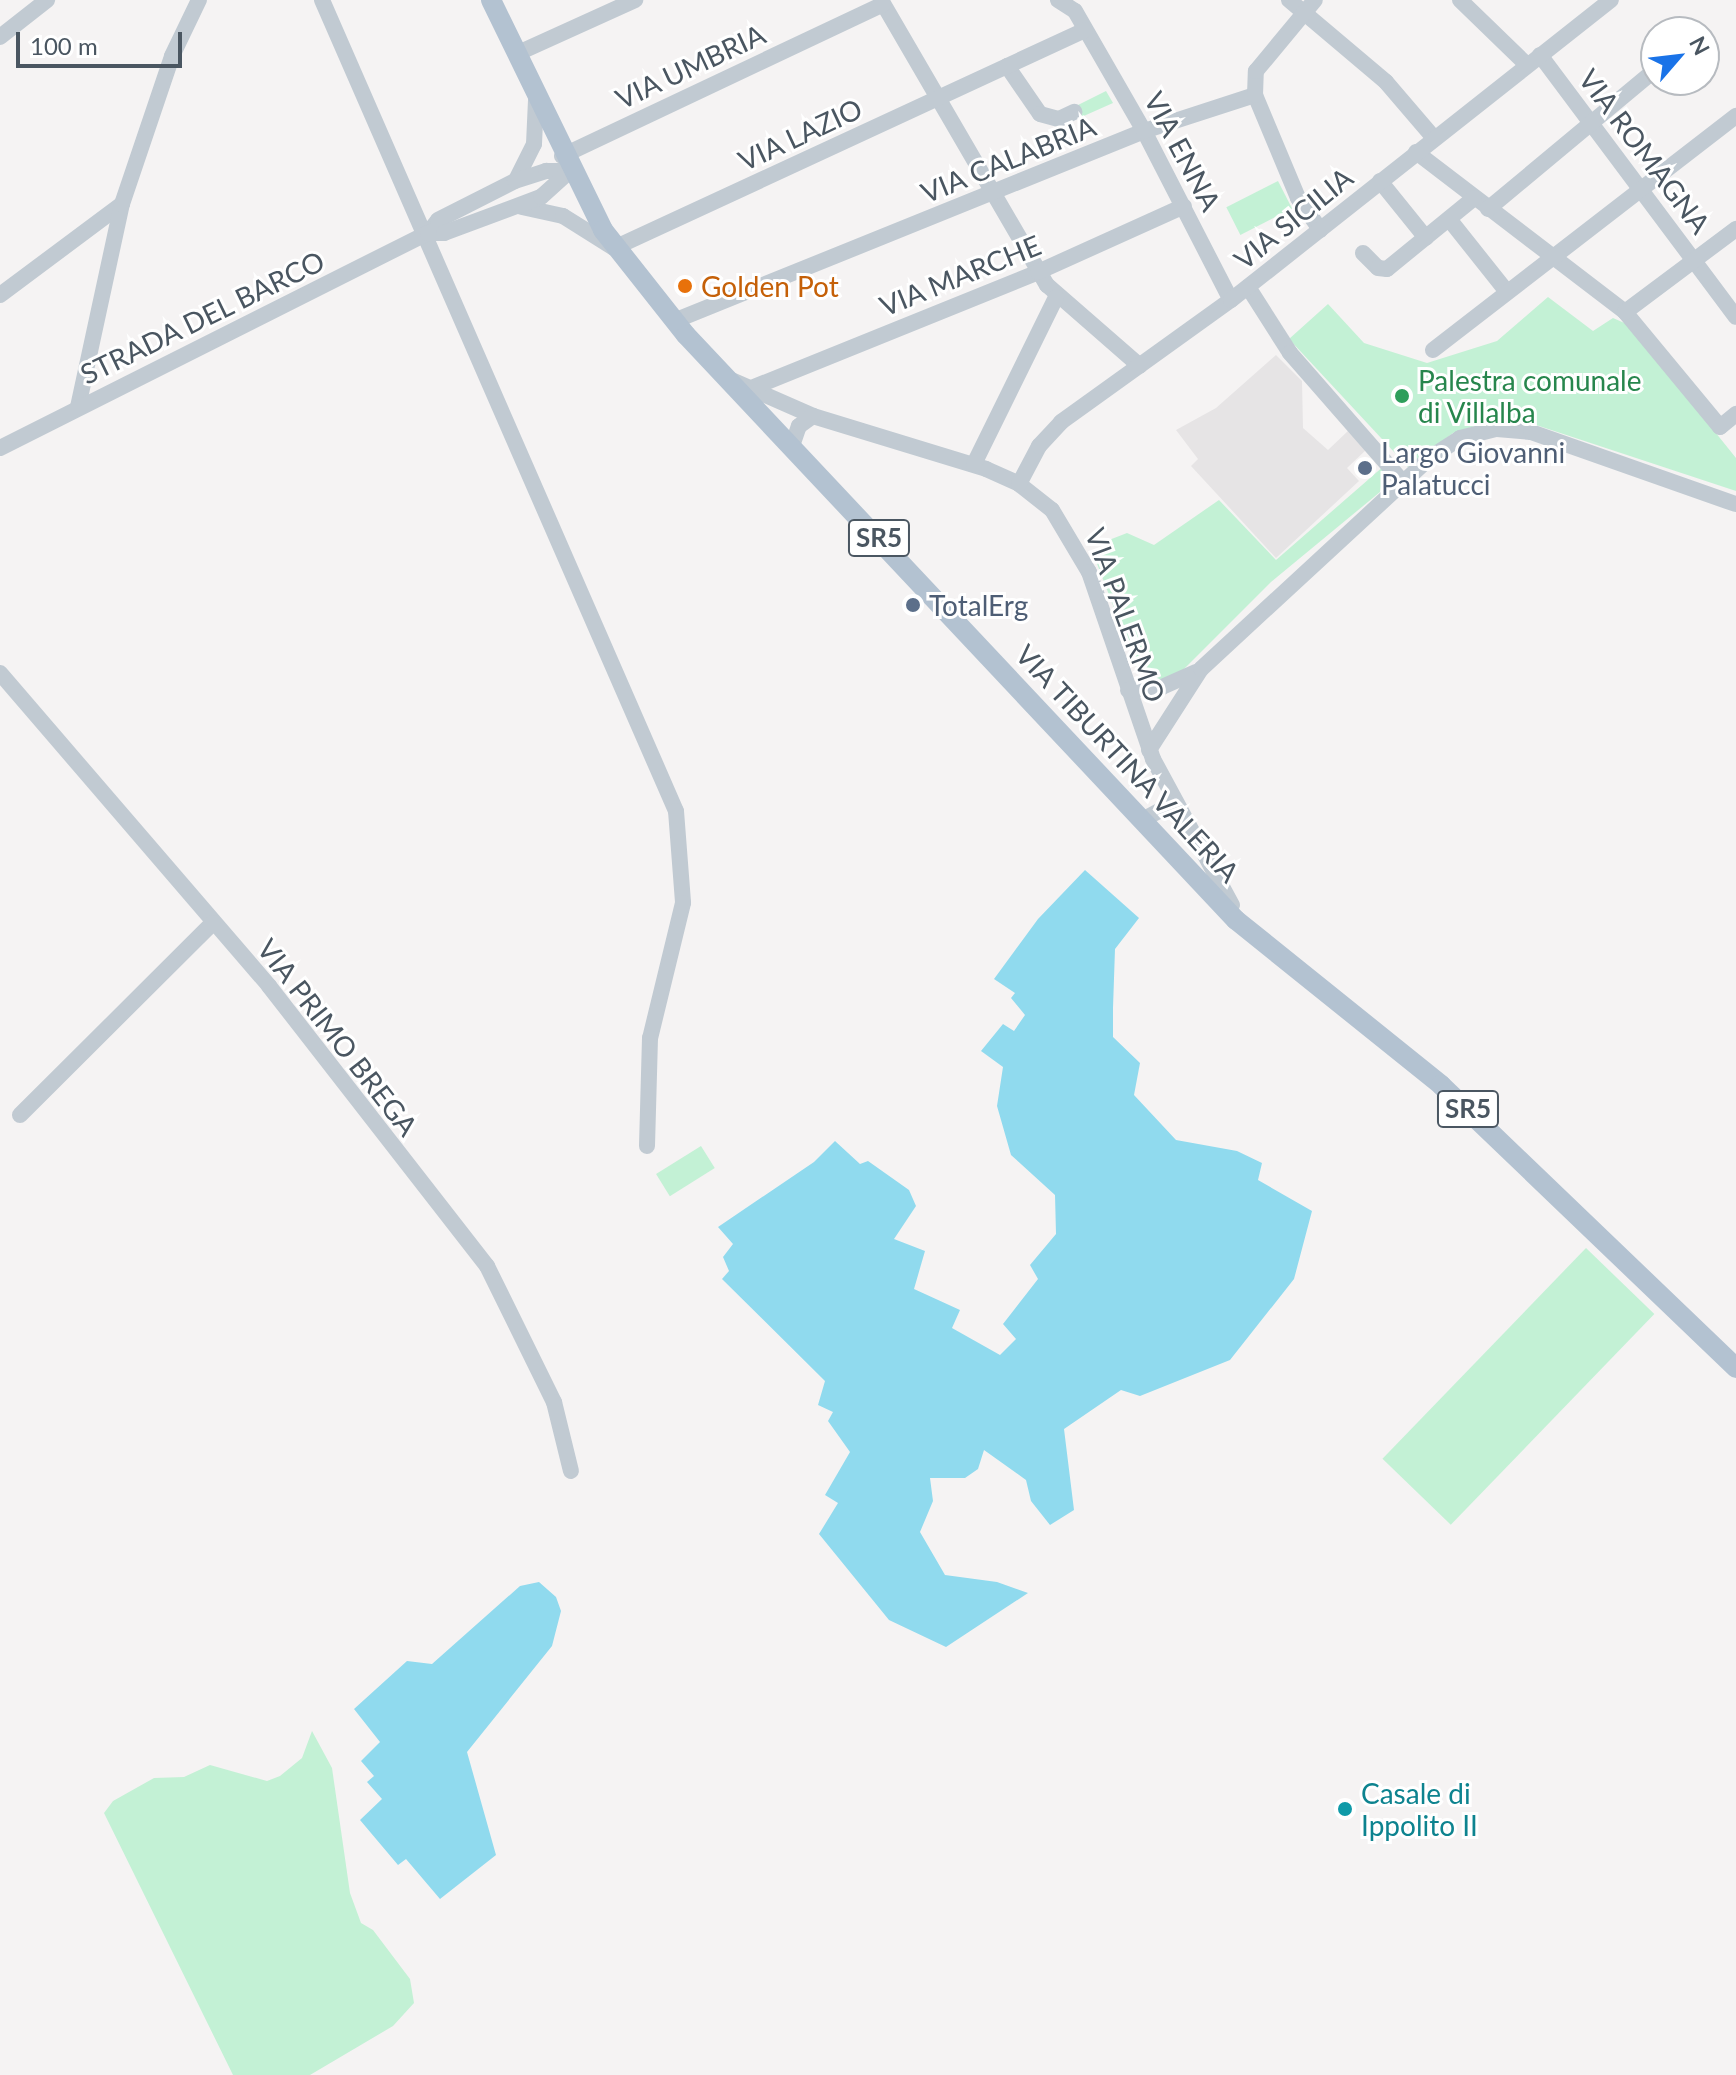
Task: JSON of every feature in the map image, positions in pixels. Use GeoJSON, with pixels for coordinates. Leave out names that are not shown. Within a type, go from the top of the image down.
{"type":"FeatureCollection","features":[{"type":"Feature","properties":{"kind":"main road","name":"VIA TIBURTINA VALERIA"},"geometry":{"type":"LineString","coordinates":[[491,0],[566,163],[614,248],[674,321],[1144,819],[1229,914],[1441,1085],[1736,1368]]}},
{"type":"Feature","properties":{"kind":"street"},"geometry":{"type":"LineString","coordinates":[[0,37],[47,0]]}},
{"type":"Feature","properties":{"kind":"street"},"geometry":{"type":"LineString","coordinates":[[78,407],[122,204],[172,56],[199,0]]}},
{"type":"Feature","properties":{"kind":"street"},"geometry":{"type":"LineString","coordinates":[[322,0],[428,233],[678,818],[683,903],[650,1038],[647,1146]]}},
{"type":"Feature","properties":{"kind":"street"},"geometry":{"type":"LineString","coordinates":[[516,54],[635,0]]}},
{"type":"Feature","properties":{"kind":"street"},"geometry":{"type":"LineString","coordinates":[[1058,0],[1079,6]]}},
{"type":"Feature","properties":{"kind":"street"},"geometry":{"type":"LineString","coordinates":[[1289,0],[1311,6],[1386,82],[1434,138]]}},
{"type":"Feature","properties":{"kind":"street","name":"VIA ROMAGNA"},"geometry":{"type":"LineString","coordinates":[[1460,0],[1534,60],[1591,123],[1736,317]]}},
{"type":"Feature","properties":{"kind":"street","name":"VIA SICILIA"},"geometry":{"type":"LineString","coordinates":[[1019,484],[1050,432],[1248,287],[1611,0]]}},
{"type":"Feature","properties":{"kind":"street"},"geometry":{"type":"LineString","coordinates":[[882,2],[941,97],[1038,272],[1056,297],[1140,366]]}},
{"type":"Feature","properties":{"kind":"street","name":"VIA UMBRIA"},"geometry":{"type":"LineString","coordinates":[[566,163],[882,2]]}},
{"type":"Feature","properties":{"kind":"street","name":"VIA ENNA"},"geometry":{"type":"LineString","coordinates":[[1079,6],[1085,30],[1144,131],[1231,300]]}},
{"type":"Feature","properties":{"kind":"street"},"geometry":{"type":"LineString","coordinates":[[1311,6],[1256,71],[1255,95],[1298,198],[1320,230]]}},
{"type":"Feature","properties":{"kind":"street","name":"VIA LAZIO"},"geometry":{"type":"LineString","coordinates":[[614,248],[1085,30]]}},
{"type":"Feature","properties":{"kind":"street"},"geometry":{"type":"LineString","coordinates":[[1007,66],[1040,114],[1059,119],[1074,112]]}},
{"type":"Feature","properties":{"kind":"street"},"geometry":{"type":"LineString","coordinates":[[1488,209],[1640,82]]}},
{"type":"Feature","properties":{"kind":"street"},"geometry":{"type":"LineString","coordinates":[[515,181],[534,144],[535,95]]}},
{"type":"Feature","properties":{"kind":"street","name":"VIA CALABRIA"},"geometry":{"type":"LineString","coordinates":[[674,321],[1144,131],[1255,95]]}},
{"type":"Feature","properties":{"kind":"street"},"geometry":{"type":"LineString","coordinates":[[1433,350],[1736,116]]}},
{"type":"Feature","properties":{"kind":"street"},"geometry":{"type":"LineString","coordinates":[[1416,152],[1550,258],[1625,312],[1720,427],[1736,414]]}},
{"type":"Feature","properties":{"kind":"street","name":"STRADA DEL BARCO"},"geometry":{"type":"LineString","coordinates":[[428,233],[438,220],[515,181],[566,163]]}},
{"type":"Feature","properties":{"kind":"street","name":"STRADA DEL BARCO"},"geometry":{"type":"LineString","coordinates":[[0,448],[428,233],[450,231],[508,206],[549,193],[566,163]]}},
{"type":"Feature","properties":{"kind":"street"},"geometry":{"type":"LineString","coordinates":[[1380,181],[1426,238]]}},
{"type":"Feature","properties":{"kind":"street"},"geometry":{"type":"LineString","coordinates":[[1363,253],[1385,270],[1474,198]]}},
{"type":"Feature","properties":{"kind":"street"},"geometry":{"type":"LineString","coordinates":[[0,295],[122,204]]}},
{"type":"Feature","properties":{"kind":"street"},"geometry":{"type":"LineString","coordinates":[[508,206],[558,213],[614,248]]}},
{"type":"Feature","properties":{"kind":"street","name":"VIA MARCHE"},"geometry":{"type":"LineString","coordinates":[[754,387],[1038,272],[1184,206]]}},
{"type":"Feature","properties":{"kind":"street"},"geometry":{"type":"LineString","coordinates":[[1449,219],[1507,292]]}},
{"type":"Feature","properties":{"kind":"street"},"geometry":{"type":"LineString","coordinates":[[1625,312],[1736,229]]}},
{"type":"Feature","properties":{"kind":"street"},"geometry":{"type":"LineString","coordinates":[[1248,287],[1290,353],[1403,482]]}},
{"type":"Feature","properties":{"kind":"street"},"geometry":{"type":"LineString","coordinates":[[974,464],[1056,297]]}},
{"type":"Feature","properties":{"kind":"street","name":"VIA PALERMO"},"geometry":{"type":"LineString","coordinates":[[727,378],[754,387],[813,416],[974,464],[1019,484],[1049,506],[1075,541],[1135,713],[1174,803],[1222,891],[1270,948]]}},
{"type":"Feature","properties":{"kind":"street"},"geometry":{"type":"LineString","coordinates":[[771,423],[794,408]]}},
{"type":"Feature","properties":{"kind":"street"},"geometry":{"type":"LineString","coordinates":[[792,446],[799,426],[813,416]]}},
{"type":"Feature","properties":{"kind":"street","name":"VIA PALERMO"},"geometry":{"type":"LineString","coordinates":[[771,423],[813,416]]}},
{"type":"Feature","properties":{"kind":"street"},"geometry":{"type":"LineString","coordinates":[[1149,750],[1167,716],[1201,669],[1403,482],[1460,438],[1518,430],[1736,504]]}},
{"type":"Feature","properties":{"kind":"street"},"geometry":{"type":"LineString","coordinates":[[1128,690],[1162,687],[1201,669]]}},
{"type":"Feature","properties":{"kind":"street","name":"VIA PRIMO BREGA"},"geometry":{"type":"LineString","coordinates":[[0,673],[269,986],[495,1277],[554,1402],[571,1471]]}},
{"type":"Feature","properties":{"kind":"street"},"geometry":{"type":"LineString","coordinates":[[1135,713],[1167,716]]}},
{"type":"Feature","properties":{"kind":"street"},"geometry":{"type":"LineString","coordinates":[[1144,819],[1174,803]]}},
{"type":"Feature","properties":{"kind":"street"},"geometry":{"type":"LineString","coordinates":[[20,1115],[213,923]]}},
{"type":"Feature","properties":{"kind":"shaded area"},"geometry":{"type":"Polygon","coordinates":[[[1276,355],[1302,381],[1303,428],[1328,450],[1349,430],[1367,449],[1347,468],[1359,481],[1276,558],[1191,466],[1198,459],[1176,430],[1216,408],[1276,355]]]}},
{"type":"Feature","properties":{"kind":"green space"},"geometry":{"type":"Polygon","coordinates":[[[1106,91],[1113,103],[1077,119],[1072,108],[1106,91]]]}},
{"type":"Feature","properties":{"kind":"green space"},"geometry":{"type":"Polygon","coordinates":[[[1278,181],[1292,209],[1240,235],[1226,207],[1278,181]]]}},
{"type":"Feature","properties":{"kind":"green space"},"geometry":{"type":"Polygon","coordinates":[[[1548,297],[1593,331],[1613,318],[1629,325],[1736,458],[1736,491],[1527,422],[1481,424],[1453,433],[1408,467],[1289,339],[1328,304],[1364,343],[1427,363],[1497,341],[1548,297]]]}},
{"type":"Feature","properties":{"kind":"green space"},"geometry":{"type":"Polygon","coordinates":[[[1385,465],[1380,492],[1271,582],[1183,670],[1171,679],[1153,680],[1139,673],[1096,561],[1109,540],[1127,533],[1154,545],[1219,500],[1276,560],[1385,465]]]}},
{"type":"Feature","properties":{"kind":"green space"},"geometry":{"type":"Polygon","coordinates":[[[701,1146],[715,1168],[670,1196],[656,1174],[701,1146]]]}},
{"type":"Feature","properties":{"kind":"green space"},"geometry":{"type":"Polygon","coordinates":[[[1586,1248],[1654,1314],[1451,1525],[1382,1459],[1586,1248]]]}},
{"type":"Feature","properties":{"kind":"green space"},"geometry":{"type":"Polygon","coordinates":[[[312,1731],[332,1768],[350,1893],[361,1923],[373,1930],[410,1979],[414,2003],[393,2026],[310,2075],[233,2075],[104,1813],[113,1801],[154,1778],[184,1777],[210,1765],[267,1781],[280,1776],[302,1758],[312,1731]]]}},
{"type":"Feature","properties":{"kind":"water"},"geometry":{"type":"Polygon","coordinates":[[[1085,870],[1139,918],[1115,949],[1113,1008],[1113,1037],[1140,1063],[1134,1095],[1176,1140],[1237,1151],[1262,1163],[1258,1180],[1312,1211],[1294,1279],[1230,1360],[1140,1396],[1121,1390],[1064,1429],[1074,1510],[1050,1525],[1031,1501],[1026,1480],[984,1450],[978,1469],[965,1478],[930,1478],[933,1501],[920,1532],[945,1575],[997,1582],[1028,1593],[946,1647],[889,1620],[819,1534],[838,1503],[825,1495],[850,1452],[828,1421],[833,1412],[818,1405],[825,1381],[722,1279],[729,1271],[723,1257],[733,1244],[718,1227],[814,1162],[835,1141],[860,1164],[868,1161],[909,1190],[916,1206],[894,1239],[925,1251],[914,1289],[960,1310],[952,1328],[1000,1355],[1016,1339],[1003,1324],[1038,1279],[1030,1265],[1056,1234],[1055,1195],[1011,1155],[997,1106],[1003,1067],[981,1051],[1003,1024],[1014,1031],[1025,1015],[1011,998],[1015,993],[994,979],[1038,919],[1085,870]]]}},
{"type":"Feature","properties":{"kind":"water"},"geometry":{"type":"Polygon","coordinates":[[[539,1582],[556,1597],[561,1611],[552,1646],[467,1752],[496,1855],[440,1899],[406,1859],[398,1865],[360,1820],[382,1799],[367,1782],[374,1776],[361,1761],[380,1742],[354,1709],[407,1661],[432,1664],[520,1586],[539,1582]]]}},
{"type":"Feature","properties":{"kind":"place","name":"Golden Pot"},"geometry":{"type":"Point","coordinates":[685,286]}},
{"type":"Feature","properties":{"kind":"place","name":"Palestra comunale di Villalba"},"geometry":{"type":"Point","coordinates":[1402,396]}},
{"type":"Feature","properties":{"kind":"place","name":"Largo Giovanni Palatucci"},"geometry":{"type":"Point","coordinates":[1365,468]}},
{"type":"Feature","properties":{"kind":"place","name":"TotalErg"},"geometry":{"type":"Point","coordinates":[913,605]}},
{"type":"Feature","properties":{"kind":"place","name":"Casale di Ippolito II"},"geometry":{"type":"Point","coordinates":[1345,1809]}}]}
